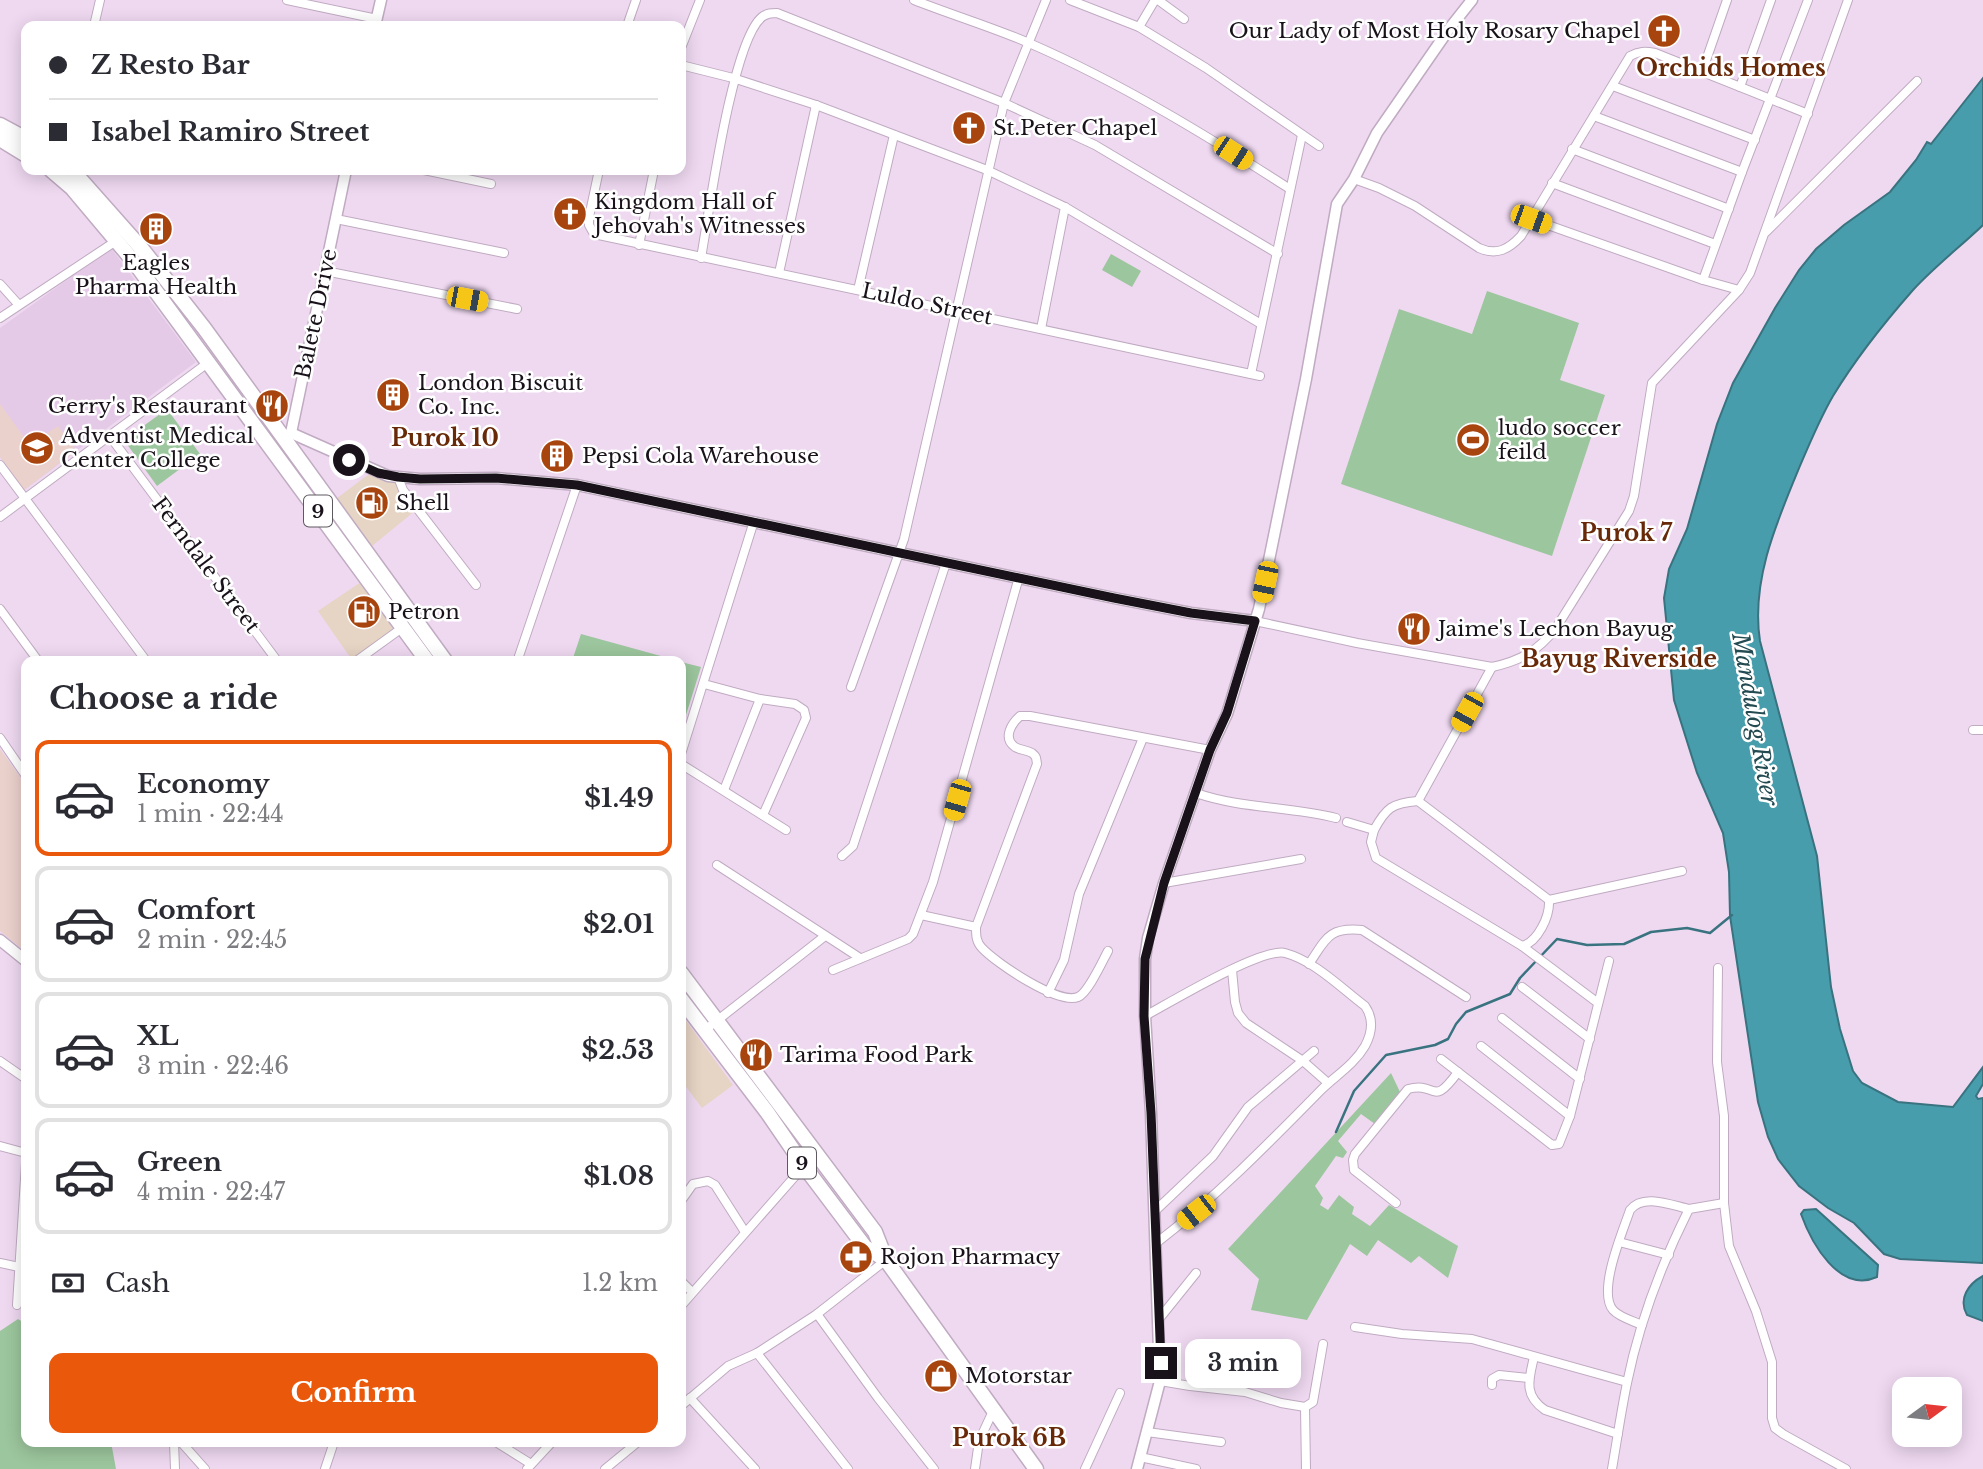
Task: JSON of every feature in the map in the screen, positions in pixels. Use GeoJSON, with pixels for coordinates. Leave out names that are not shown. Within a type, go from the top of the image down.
{"type":"FeatureCollection","features":[{"type":"Feature","properties":{"kind":"highway"},"geometry":{"type":"LineString","coordinates":[[0,125],[21,136]]}},
{"type":"Feature","properties":{"kind":"highway"},"geometry":{"type":"LineString","coordinates":[[0,139],[21,152]]}},
{"type":"Feature","properties":{"kind":"highway","name":"9"},"geometry":{"type":"LineString","coordinates":[[57,175],[72,188],[116,241],[209,362],[423,656]]}},
{"type":"Feature","properties":{"kind":"highway","name":"9"},"geometry":{"type":"LineString","coordinates":[[76,175],[150,259],[204,328],[286,436],[442,656]]}},
{"type":"Feature","properties":{"kind":"highway","name":"9"},"geometry":{"type":"LineString","coordinates":[[686,983],[711,1026],[804,1166],[865,1247],[886,1260]]}},
{"type":"Feature","properties":{"kind":"highway","name":"9"},"geometry":{"type":"LineString","coordinates":[[686,1004],[711,1026],[875,1233],[886,1260],[1036,1469]]}},
{"type":"Feature","properties":{"kind":"street"},"geometry":{"type":"LineString","coordinates":[[95,21],[100,0]]}},
{"type":"Feature","properties":{"kind":"street"},"geometry":{"type":"LineString","coordinates":[[287,0],[372,21]]}},
{"type":"Feature","properties":{"kind":"street"},"geometry":{"type":"LineString","coordinates":[[376,21],[381,0]]}},
{"type":"Feature","properties":{"kind":"street"},"geometry":{"type":"LineString","coordinates":[[629,21],[636,0]]}},
{"type":"Feature","properties":{"kind":"street"},"geometry":{"type":"LineString","coordinates":[[686,35],[700,0]]}},
{"type":"Feature","properties":{"kind":"street"},"geometry":{"type":"LineString","coordinates":[[914,0],[1027,42],[1103,78],[1196,128],[1290,189]]}},
{"type":"Feature","properties":{"kind":"street"},"geometry":{"type":"LineString","coordinates":[[851,687],[900,554],[1004,103],[1046,0]]}},
{"type":"Feature","properties":{"kind":"street"},"geometry":{"type":"LineString","coordinates":[[1070,0],[1139,27],[1206,68],[1319,146]]}},
{"type":"Feature","properties":{"kind":"street"},"geometry":{"type":"LineString","coordinates":[[1139,27],[1157,0],[1184,19]]}},
{"type":"Feature","properties":{"kind":"street"},"geometry":{"type":"LineString","coordinates":[[1137,1469],[1160,1381],[1155,1211],[1144,1016],[1145,959],[1164,883],[1210,750],[1227,713],[1259,609],[1306,379],[1332,222],[1341,195],[1354,179],[1377,134],[1448,29],[1472,0]]}},
{"type":"Feature","properties":{"kind":"street"},"geometry":{"type":"LineString","coordinates":[[1702,72],[1727,0]]}},
{"type":"Feature","properties":{"kind":"street"},"geometry":{"type":"LineString","coordinates":[[1740,87],[1771,0]]}},
{"type":"Feature","properties":{"kind":"street"},"geometry":{"type":"LineString","coordinates":[[1703,280],[1808,0]]}},
{"type":"Feature","properties":{"kind":"street"},"geometry":{"type":"LineString","coordinates":[[270,448],[286,436],[368,469],[398,477],[496,478],[577,485],[1178,610],[1255,621],[1357,643],[1492,667],[1508,663],[1543,645],[1632,504],[1652,383],[1739,290],[1750,274],[1848,0]]}},
{"type":"Feature","properties":{"kind":"street"},"geometry":{"type":"LineString","coordinates":[[701,258],[733,78],[760,18],[769,13],[777,13],[1004,103],[1095,145],[1278,254]]}},
{"type":"Feature","properties":{"kind":"street"},"geometry":{"type":"LineString","coordinates":[[1354,179],[1415,206],[1488,252],[1506,249],[1514,243],[1630,56],[1643,51],[1655,53],[1808,114]]}},
{"type":"Feature","properties":{"kind":"street"},"geometry":{"type":"LineString","coordinates":[[686,66],[733,78],[816,105],[987,170],[1065,207],[1261,324],[1302,135]]}},
{"type":"Feature","properties":{"kind":"street"},"geometry":{"type":"LineString","coordinates":[[1764,234],[1917,80]]}},
{"type":"Feature","properties":{"kind":"street"},"geometry":{"type":"LineString","coordinates":[[1613,86],[1755,140]]}},
{"type":"Feature","properties":{"kind":"street"},"geometry":{"type":"LineString","coordinates":[[779,273],[816,105]]}},
{"type":"Feature","properties":{"kind":"street"},"geometry":{"type":"LineString","coordinates":[[1594,116],[1742,172]]}},
{"type":"Feature","properties":{"kind":"street"},"geometry":{"type":"LineString","coordinates":[[858,290],[894,135]]}},
{"type":"Feature","properties":{"kind":"street"},"geometry":{"type":"LineString","coordinates":[[1572,149],[1729,209]]}},
{"type":"Feature","properties":{"kind":"street","name":"Balete Drive"},"geometry":{"type":"LineString","coordinates":[[286,436],[345,175]]}},
{"type":"Feature","properties":{"kind":"street"},"geometry":{"type":"LineString","coordinates":[[448,175],[491,184]]}},
{"type":"Feature","properties":{"kind":"street","name":"Luldo Street"},"geometry":{"type":"LineString","coordinates":[[598,175],[589,217],[589,225],[594,234],[639,245],[1255,375],[1261,324]]}},
{"type":"Feature","properties":{"kind":"street"},"geometry":{"type":"LineString","coordinates":[[639,245],[653,175]]}},
{"type":"Feature","properties":{"kind":"street"},"geometry":{"type":"LineString","coordinates":[[1552,183],[1715,244]]}},
{"type":"Feature","properties":{"kind":"street"},"geometry":{"type":"LineString","coordinates":[[1041,329],[1065,207]]}},
{"type":"Feature","properties":{"kind":"street"},"geometry":{"type":"LineString","coordinates":[[336,219],[504,253]]}},
{"type":"Feature","properties":{"kind":"street"},"geometry":{"type":"LineString","coordinates":[[1531,219],[1703,280],[1739,290]]}},
{"type":"Feature","properties":{"kind":"street"},"geometry":{"type":"LineString","coordinates":[[0,318],[116,241]]}},
{"type":"Feature","properties":{"kind":"street"},"geometry":{"type":"LineString","coordinates":[[325,271],[517,309]]}},
{"type":"Feature","properties":{"kind":"street"},"geometry":{"type":"LineString","coordinates":[[0,284],[18,304]]}},
{"type":"Feature","properties":{"kind":"street"},"geometry":{"type":"LineString","coordinates":[[0,517],[209,362]]}},
{"type":"Feature","properties":{"kind":"street","name":"Ferndale Street"},"geometry":{"type":"LineString","coordinates":[[109,435],[274,656]]}},
{"type":"Feature","properties":{"kind":"street"},"geometry":{"type":"LineString","coordinates":[[0,465],[143,656]]}},
{"type":"Feature","properties":{"kind":"street"},"geometry":{"type":"LineString","coordinates":[[398,477],[403,490],[476,585]]}},
{"type":"Feature","properties":{"kind":"street"},"geometry":{"type":"LineString","coordinates":[[519,656],[577,485]]}},
{"type":"Feature","properties":{"kind":"street"},"geometry":{"type":"LineString","coordinates":[[686,739],[754,521]]}},
{"type":"Feature","properties":{"kind":"street"},"geometry":{"type":"LineString","coordinates":[[842,856],[853,846],[946,563]]}},
{"type":"Feature","properties":{"kind":"street"},"geometry":{"type":"LineString","coordinates":[[833,970],[908,939],[914,934],[950,825],[1019,577]]}},
{"type":"Feature","properties":{"kind":"street"},"geometry":{"type":"LineString","coordinates":[[0,609],[34,656]]}},
{"type":"Feature","properties":{"kind":"street"},"geometry":{"type":"LineString","coordinates":[[363,656],[402,628]]}},
{"type":"Feature","properties":{"kind":"street"},"geometry":{"type":"LineString","coordinates":[[1418,801],[1492,667]]}},
{"type":"Feature","properties":{"kind":"street"},"geometry":{"type":"LineString","coordinates":[[704,684],[760,699],[795,704],[804,710],[806,718],[763,815]]}},
{"type":"Feature","properties":{"kind":"street"},"geometry":{"type":"LineString","coordinates":[[724,790],[760,699]]}},
{"type":"Feature","properties":{"kind":"street"},"geometry":{"type":"LineString","coordinates":[[1108,951],[1084,993],[1077,998],[1067,999],[1048,993],[981,947],[976,938],[976,927],[1037,764],[1036,757],[1015,747],[1010,741],[1009,731],[1013,722],[1020,716],[1030,716],[1210,750]]}},
{"type":"Feature","properties":{"kind":"street"},"geometry":{"type":"LineString","coordinates":[[0,738],[21,768]]}},
{"type":"Feature","properties":{"kind":"street"},"geometry":{"type":"LineString","coordinates":[[1048,993],[1064,960],[1079,894],[1143,738]]}},
{"type":"Feature","properties":{"kind":"street"},"geometry":{"type":"LineString","coordinates":[[686,767],[786,830]]}},
{"type":"Feature","properties":{"kind":"street"},"geometry":{"type":"LineString","coordinates":[[1196,793],[1221,802],[1336,818]]}},
{"type":"Feature","properties":{"kind":"street"},"geometry":{"type":"LineString","coordinates":[[1598,1003],[1522,946],[1376,858],[1371,842],[1374,830],[1394,804],[1418,801],[1549,900],[1682,871]]}},
{"type":"Feature","properties":{"kind":"street"},"geometry":{"type":"LineString","coordinates":[[1347,822],[1374,830]]}},
{"type":"Feature","properties":{"kind":"street"},"geometry":{"type":"LineString","coordinates":[[1164,883],[1301,859]]}},
{"type":"Feature","properties":{"kind":"street"},"geometry":{"type":"LineString","coordinates":[[717,865],[860,958]]}},
{"type":"Feature","properties":{"kind":"street"},"geometry":{"type":"LineString","coordinates":[[1522,946],[1535,939],[1545,918],[1549,900]]}},
{"type":"Feature","properties":{"kind":"street"},"geometry":{"type":"LineString","coordinates":[[921,915],[976,927]]}},
{"type":"Feature","properties":{"kind":"street"},"geometry":{"type":"LineString","coordinates":[[1309,964],[1328,936],[1344,929],[1362,930],[1466,998]]}},
{"type":"Feature","properties":{"kind":"street"},"geometry":{"type":"LineString","coordinates":[[711,1026],[825,936]]}},
{"type":"Feature","properties":{"kind":"street"},"geometry":{"type":"LineString","coordinates":[[0,940],[21,957]]}},
{"type":"Feature","properties":{"kind":"street"},"geometry":{"type":"LineString","coordinates":[[1144,1016],[1253,959],[1277,952],[1309,964],[1365,1006],[1371,1014],[1372,1027],[1366,1044],[1354,1062],[1328,1083],[1233,1179],[1155,1244]]}},
{"type":"Feature","properties":{"kind":"street"},"geometry":{"type":"LineString","coordinates":[[1441,1059],[1552,1145],[1559,1143],[1570,1116],[1609,961]]}},
{"type":"Feature","properties":{"kind":"street"},"geometry":{"type":"LineString","coordinates":[[1718,968],[1717,1062],[1724,1116],[1724,1203],[1729,1246],[1756,1311],[1772,1362],[1772,1418],[1775,1428],[1783,1434],[1846,1469]]}},
{"type":"Feature","properties":{"kind":"street"},"geometry":{"type":"LineString","coordinates":[[1232,970],[1235,1002],[1238,1013],[1246,1023],[1303,1061],[1328,1083]]}},
{"type":"Feature","properties":{"kind":"street"},"geometry":{"type":"LineString","coordinates":[[1522,987],[1590,1039]]}},
{"type":"Feature","properties":{"kind":"street"},"geometry":{"type":"LineString","coordinates":[[1502,1018],[1580,1079]]}},
{"type":"Feature","properties":{"kind":"street"},"geometry":{"type":"LineString","coordinates":[[1481,1046],[1570,1116]]}},
{"type":"Feature","properties":{"kind":"street"},"geometry":{"type":"LineString","coordinates":[[1155,1211],[1213,1156],[1248,1107],[1314,1051]]}},
{"type":"Feature","properties":{"kind":"street"},"geometry":{"type":"LineString","coordinates":[[0,1061],[21,1076]]}},
{"type":"Feature","properties":{"kind":"street"},"geometry":{"type":"LineString","coordinates":[[1396,1203],[1354,1170],[1355,1154],[1408,1089],[1420,1087],[1440,1092],[1445,1090],[1458,1072]]}},
{"type":"Feature","properties":{"kind":"street"},"geometry":{"type":"LineString","coordinates":[[0,1146],[21,1152]]}},
{"type":"Feature","properties":{"kind":"street"},"geometry":{"type":"LineString","coordinates":[[686,1300],[804,1166]]}},
{"type":"Feature","properties":{"kind":"street"},"geometry":{"type":"LineString","coordinates":[[686,1194],[694,1184],[708,1181],[715,1185],[744,1231]]}},
{"type":"Feature","properties":{"kind":"street"},"geometry":{"type":"LineString","coordinates":[[1642,1325],[1614,1312],[1609,1303],[1610,1275],[1630,1210],[1635,1203],[1644,1200],[1689,1209],[1724,1203]]}},
{"type":"Feature","properties":{"kind":"street"},"geometry":{"type":"LineString","coordinates":[[1612,1469],[1627,1382],[1642,1325],[1689,1209]]}},
{"type":"Feature","properties":{"kind":"street"},"geometry":{"type":"LineString","coordinates":[[17,1305],[21,1237]]}},
{"type":"Feature","properties":{"kind":"street"},"geometry":{"type":"LineString","coordinates":[[1619,1242],[1669,1255]]}},
{"type":"Feature","properties":{"kind":"street"},"geometry":{"type":"LineString","coordinates":[[686,1402],[729,1366],[757,1353],[817,1314],[886,1260]]}},
{"type":"Feature","properties":{"kind":"street"},"geometry":{"type":"LineString","coordinates":[[0,1263],[19,1267]]}},
{"type":"Feature","properties":{"kind":"street"},"geometry":{"type":"LineString","coordinates":[[1159,1319],[1196,1273]]}},
{"type":"Feature","properties":{"kind":"street"},"geometry":{"type":"LineString","coordinates":[[686,1286],[692,1292]]}},
{"type":"Feature","properties":{"kind":"street"},"geometry":{"type":"LineString","coordinates":[[817,1314],[934,1469]]}},
{"type":"Feature","properties":{"kind":"street"},"geometry":{"type":"LineString","coordinates":[[1355,1327],[1402,1334],[1472,1339],[1627,1382]]}},
{"type":"Feature","properties":{"kind":"street"},"geometry":{"type":"LineString","coordinates":[[1160,1381],[1190,1387],[1245,1392],[1305,1407],[1313,1402],[1323,1343]]}},
{"type":"Feature","properties":{"kind":"street"},"geometry":{"type":"LineString","coordinates":[[757,1353],[848,1469]]}},
{"type":"Feature","properties":{"kind":"street"},"geometry":{"type":"LineString","coordinates":[[1534,1357],[1529,1378],[1530,1394],[1536,1404],[1545,1410],[1618,1434]]}},
{"type":"Feature","properties":{"kind":"street"},"geometry":{"type":"LineString","coordinates":[[1492,1385],[1492,1378],[1499,1375],[1529,1378]]}},
{"type":"Feature","properties":{"kind":"street"},"geometry":{"type":"LineString","coordinates":[[1085,1469],[1120,1393]]}},
{"type":"Feature","properties":{"kind":"street"},"geometry":{"type":"LineString","coordinates":[[690,1398],[755,1469]]}},
{"type":"Feature","properties":{"kind":"street"},"geometry":{"type":"LineString","coordinates":[[1305,1407],[1306,1469]]}},
{"type":"Feature","properties":{"kind":"street"},"geometry":{"type":"LineString","coordinates":[[975,1469],[979,1441],[993,1411]]}},
{"type":"Feature","properties":{"kind":"street"},"geometry":{"type":"LineString","coordinates":[[1147,1432],[1221,1442]]}},
{"type":"Feature","properties":{"kind":"street"},"geometry":{"type":"LineString","coordinates":[[174,1447],[175,1469]]}},
{"type":"Feature","properties":{"kind":"street"},"geometry":{"type":"LineString","coordinates":[[185,1447],[205,1469]]}},
{"type":"Feature","properties":{"kind":"street"},"geometry":{"type":"LineString","coordinates":[[326,1469],[333,1447]]}},
{"type":"Feature","properties":{"kind":"street"},"geometry":{"type":"LineString","coordinates":[[503,1447],[529,1466],[547,1447]]}},
{"type":"Feature","properties":{"kind":"street"},"geometry":{"type":"LineString","coordinates":[[605,1469],[632,1447]]}},
{"type":"Feature","properties":{"kind":"street"},"geometry":{"type":"LineString","coordinates":[[1140,1457],[1196,1469]]}},
{"type":"Feature","properties":{"kind":"shaded area"},"geometry":{"type":"Polygon","coordinates":[[[111,248],[196,362],[24,490],[0,457],[0,328],[111,248]]]}},
{"type":"Feature","properties":{"kind":"shaded area","name":"Adventist Medical Center College"},"geometry":{"type":"Polygon","coordinates":[[[0,404],[30,445],[58,426],[76,451],[24,490],[0,457],[0,404]]]}},
{"type":"Feature","properties":{"kind":"shaded area"},"geometry":{"type":"Polygon","coordinates":[[[369,474],[394,481],[416,510],[372,546],[336,499],[369,474]]]}},
{"type":"Feature","properties":{"kind":"shaded area"},"geometry":{"type":"Polygon","coordinates":[[[361,582],[394,630],[358,656],[349,656],[318,611],[361,582]]]}},
{"type":"Feature","properties":{"kind":"shaded area"},"geometry":{"type":"Polygon","coordinates":[[[0,749],[21,778],[21,948],[0,931],[0,749]]]}},
{"type":"Feature","properties":{"kind":"shaded area"},"geometry":{"type":"Polygon","coordinates":[[[686,1021],[733,1085],[702,1108],[686,1087],[686,1021]]]}},
{"type":"Feature","properties":{"kind":"green space"},"geometry":{"type":"Polygon","coordinates":[[[1111,254],[1141,271],[1132,287],[1102,270],[1111,254]]]}},
{"type":"Feature","properties":{"kind":"green space","name":"ludo soccer feild"},"geometry":{"type":"Polygon","coordinates":[[[1487,291],[1579,323],[1560,380],[1605,395],[1552,556],[1341,484],[1399,309],[1472,334],[1487,291]]]}},
{"type":"Feature","properties":{"kind":"green space"},"geometry":{"type":"Polygon","coordinates":[[[167,409],[200,454],[157,486],[124,440],[167,409]]]}},
{"type":"Feature","properties":{"kind":"green space"},"geometry":{"type":"Polygon","coordinates":[[[581,634],[661,656],[574,656],[581,634]]]}},
{"type":"Feature","properties":{"kind":"green space"},"geometry":{"type":"Polygon","coordinates":[[[686,663],[701,667],[686,715],[686,663]]]}},
{"type":"Feature","properties":{"kind":"green space"},"geometry":{"type":"Polygon","coordinates":[[[1391,1073],[1400,1092],[1375,1124],[1361,1114],[1338,1141],[1347,1152],[1343,1158],[1336,1156],[1315,1186],[1323,1198],[1320,1205],[1328,1210],[1339,1195],[1354,1207],[1352,1214],[1370,1226],[1389,1205],[1458,1246],[1448,1278],[1419,1256],[1411,1263],[1378,1240],[1367,1256],[1350,1244],[1307,1320],[1251,1310],[1259,1279],[1228,1249],[1391,1073]]]}},
{"type":"Feature","properties":{"kind":"green space"},"geometry":{"type":"Polygon","coordinates":[[[18,1319],[21,1321],[21,1447],[112,1447],[116,1469],[0,1469],[0,1331],[18,1319]]]}},
{"type":"Feature","properties":{"kind":"water","name":"Mandulog River"},"geometry":{"type":"Polygon","coordinates":[[[1983,78],[1983,225],[1930,273],[1891,315],[1833,396],[1773,534],[1762,576],[1758,619],[1760,641],[1817,856],[1831,987],[1853,1071],[1862,1083],[1898,1102],[1953,1107],[1983,1067],[1983,1084],[1976,1096],[1978,1099],[1983,1098],[1983,1263],[1900,1259],[1884,1254],[1854,1223],[1799,1186],[1778,1159],[1768,1137],[1758,1102],[1730,916],[1729,872],[1723,833],[1697,773],[1674,700],[1664,598],[1669,569],[1687,529],[1717,424],[1733,383],[1775,308],[1816,249],[1890,192],[1927,142],[1931,144],[1983,78]]]}},
{"type":"Feature","properties":{"kind":"water"},"geometry":{"type":"Polygon","coordinates":[[[1816,1209],[1878,1265],[1877,1277],[1863,1280],[1851,1278],[1828,1262],[1819,1251],[1801,1214],[1804,1210],[1816,1209]]]}},
{"type":"Feature","properties":{"kind":"water"},"geometry":{"type":"Polygon","coordinates":[[[1983,1276],[1983,1321],[1967,1315],[1964,1298],[1973,1283],[1983,1276]]]}},
{"type":"Feature","properties":{"kind":"waterway"},"geometry":{"type":"LineString","coordinates":[[1336,1132],[1354,1091],[1386,1055],[1435,1045],[1448,1039],[1466,1012],[1510,994],[1520,978],[1557,939],[1587,945],[1624,944],[1651,932],[1687,928],[1710,933],[1732,915]]}},
{"type":"Feature","properties":{"kind":"place","name":"Our Lady of Most Holy Rosary Chapel"},"geometry":{"type":"Point","coordinates":[1664,31]}},
{"type":"Feature","properties":{"kind":"place","name":"St.Peter Chapel"},"geometry":{"type":"Point","coordinates":[969,128]}},
{"type":"Feature","properties":{"kind":"place","name":"Kingdom Hall of Jehovah's Witnesses"},"geometry":{"type":"Point","coordinates":[570,214]}},
{"type":"Feature","properties":{"kind":"place","name":"Eagles Pharma Health"},"geometry":{"type":"Point","coordinates":[156,229]}},
{"type":"Feature","properties":{"kind":"place","name":"London Biscuit Co. Inc."},"geometry":{"type":"Point","coordinates":[393,395]}},
{"type":"Feature","properties":{"kind":"place","name":"Gerry's Restaurant"},"geometry":{"type":"Point","coordinates":[272,406]}},
{"type":"Feature","properties":{"kind":"place","name":"ludo soccer feild"},"geometry":{"type":"Point","coordinates":[1473,440]}},
{"type":"Feature","properties":{"kind":"place","name":"Adventist Medical Center College"},"geometry":{"type":"Point","coordinates":[37,448]}},
{"type":"Feature","properties":{"kind":"place","name":"Pepsi Cola Warehouse"},"geometry":{"type":"Point","coordinates":[557,456]}},
{"type":"Feature","properties":{"kind":"place","name":"Shell"},"geometry":{"type":"Point","coordinates":[372,503]}},
{"type":"Feature","properties":{"kind":"place","name":"Petron"},"geometry":{"type":"Point","coordinates":[364,612]}},
{"type":"Feature","properties":{"kind":"place","name":"Jaime's Lechon Bayug"},"geometry":{"type":"Point","coordinates":[1414,629]}},
{"type":"Feature","properties":{"kind":"place","name":"Tarima Food Park"},"geometry":{"type":"Point","coordinates":[756,1055]}},
{"type":"Feature","properties":{"kind":"place","name":"Rojon Pharmacy"},"geometry":{"type":"Point","coordinates":[856,1257]}},
{"type":"Feature","properties":{"kind":"place","name":"Motorstar"},"geometry":{"type":"Point","coordinates":[941,1376]}},
{"type":"Feature","properties":{"kind":"district","name":"Orchids Homes"},"geometry":{"type":"Point","coordinates":[1731,68]}},
{"type":"Feature","properties":{"kind":"district","name":"Purok 10"},"geometry":{"type":"Point","coordinates":[445,438]}},
{"type":"Feature","properties":{"kind":"district","name":"Purok 7"},"geometry":{"type":"Point","coordinates":[1626,533]}},
{"type":"Feature","properties":{"kind":"district","name":"Bayug Riverside"},"geometry":{"type":"Point","coordinates":[1619,659]}},
{"type":"Feature","properties":{"kind":"district","name":"Purok 6B"},"geometry":{"type":"Point","coordinates":[1009,1438]}},
{"type":"Feature","properties":{"kind":"route"},"geometry":{"type":"LineString","coordinates":[[349,460],[388,476],[420,479],[496,478],[577,485],[1114,598],[1191,613],[1255,621],[1227,713],[1210,750],[1164,883],[1145,959],[1144,1016],[1151,1113],[1161,1363]]}}]}
